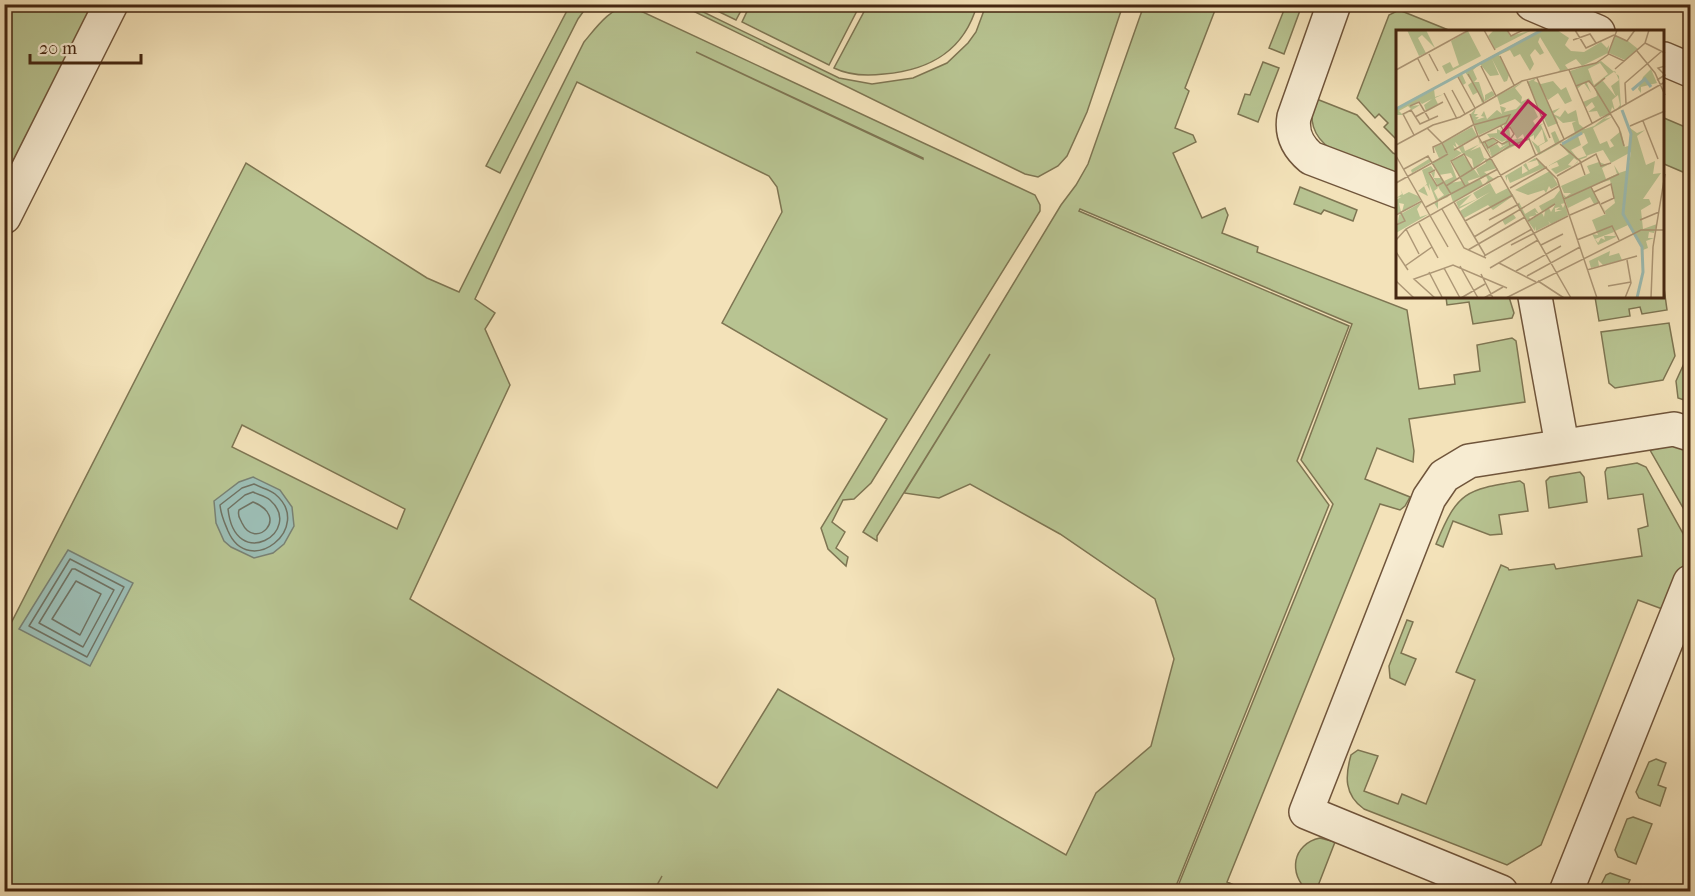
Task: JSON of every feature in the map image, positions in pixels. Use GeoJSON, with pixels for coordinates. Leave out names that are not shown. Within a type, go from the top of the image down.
{"type":"FeatureCollection","features":[{"type":"Feature","properties":{"kind":"street"},"geometry":{"type":"LineString","coordinates":[[4,217],[111,4]]}},
{"type":"Feature","properties":{"kind":"street"},"geometry":{"type":"LineString","coordinates":[[1334,4],[1294,117],[1293,128],[1296,140],[1301,149],[1311,158],[1396,189]]}},
{"type":"Feature","properties":{"kind":"street"},"geometry":{"type":"LineString","coordinates":[[1532,4],[1593,30]]}},
{"type":"Feature","properties":{"kind":"street"},"geometry":{"type":"LineString","coordinates":[[1665,59],[1690,70]]}},
{"type":"Feature","properties":{"kind":"street"},"geometry":{"type":"LineString","coordinates":[[1535,298],[1562,446]]}},
{"type":"Feature","properties":{"kind":"street"},"geometry":{"type":"LineString","coordinates":[[1501,891],[1306,812],[1429,498],[1450,471],[1469,461],[1674,429],[1690,434]]}},
{"type":"Feature","properties":{"kind":"street"},"geometry":{"type":"LineString","coordinates":[[1566,891],[1690,582]]}},
{"type":"Feature","properties":{"kind":"green space"},"geometry":{"type":"Polygon","coordinates":[[[744,4],[736,20],[705,5],[744,4]]]}},
{"type":"Feature","properties":{"kind":"green space"},"geometry":{"type":"Polygon","coordinates":[[[750,4],[860,5],[829,65],[742,22],[750,4]]]}},
{"type":"Feature","properties":{"kind":"green space"},"geometry":{"type":"Polygon","coordinates":[[[977,4],[963,35],[954,46],[930,63],[901,72],[878,75],[846,73],[834,68],[867,6],[865,5],[977,4]]]}},
{"type":"Feature","properties":{"kind":"green space"},"geometry":{"type":"Polygon","coordinates":[[[5,5],[95,5],[5,185],[5,5]]]}},
{"type":"Feature","properties":{"kind":"green space"},"geometry":{"type":"Polygon","coordinates":[[[570,5],[588,5],[578,19],[500,173],[486,166],[570,5]]]}},
{"type":"Feature","properties":{"kind":"green space"},"geometry":{"type":"Polygon","coordinates":[[[681,5],[689,5],[839,78],[872,84],[913,78],[947,63],[976,32],[986,5],[1123,5],[1087,112],[1067,156],[1058,166],[1038,177],[1025,174],[681,5]]]}},
{"type":"Feature","properties":{"kind":"green space"},"geometry":{"type":"Polygon","coordinates":[[[1144,5],[1217,5],[1185,88],[1189,91],[1175,128],[1193,135],[1196,142],[1173,153],[1202,218],[1225,208],[1228,215],[1222,233],[1258,247],[1257,252],[1407,310],[1419,389],[1455,384],[1454,375],[1480,371],[1477,345],[1512,338],[1516,341],[1525,402],[1409,419],[1414,451],[1413,462],[1377,448],[1365,479],[1410,497],[1400,510],[1380,504],[1227,882],[1248,891],[1176,891],[1333,504],[1301,460],[1352,324],[1080,209],[1079,211],[1349,326],[1297,461],[1329,505],[1174,891],[654,891],[662,876],[653,892],[5,891],[4,637],[246,163],[427,278],[459,292],[584,42],[610,14],[630,6],[1035,195],[1040,211],[871,483],[854,499],[843,500],[832,522],[845,532],[836,548],[848,557],[846,566],[828,549],[821,528],[887,419],[722,323],[782,212],[777,187],[769,176],[577,82],[475,299],[495,313],[485,329],[510,385],[410,599],[717,788],[778,689],[1066,855],[1096,793],[1151,746],[1174,659],[1155,599],[1060,534],[970,484],[939,498],[904,493],[990,354],[877,536],[877,541],[863,532],[1088,164],[1144,5]],[[696,52],[923,159],[923,158],[696,52]],[[242,425],[232,447],[397,529],[405,509],[242,425]]]}},
{"type":"Feature","properties":{"kind":"green space"},"geometry":{"type":"Polygon","coordinates":[[[1271,5],[1302,5],[1284,54],[1269,48],[1284,10],[1271,5]]]}},
{"type":"Feature","properties":{"kind":"green space"},"geometry":{"type":"Polygon","coordinates":[[[1399,10],[1449,30],[1396,30],[1396,139],[1384,127],[1388,123],[1379,114],[1375,118],[1357,98],[1389,15],[1399,10]]]}},
{"type":"Feature","properties":{"kind":"green space"},"geometry":{"type":"Polygon","coordinates":[[[1263,62],[1279,68],[1258,122],[1238,114],[1245,94],[1250,95],[1263,62]]]}},
{"type":"Feature","properties":{"kind":"green space"},"geometry":{"type":"Polygon","coordinates":[[[1314,98],[1357,115],[1396,154],[1396,174],[1331,149],[1316,133],[1312,113],[1314,98]]]}},
{"type":"Feature","properties":{"kind":"green space"},"geometry":{"type":"Polygon","coordinates":[[[1665,118],[1690,129],[1690,175],[1665,164],[1665,118]]]}},
{"type":"Feature","properties":{"kind":"green space"},"geometry":{"type":"Polygon","coordinates":[[[1300,187],[1357,210],[1353,221],[1324,210],[1321,214],[1294,204],[1300,187]]]}},
{"type":"Feature","properties":{"kind":"green space"},"geometry":{"type":"Polygon","coordinates":[[[1665,295],[1667,310],[1642,314],[1640,307],[1629,309],[1630,316],[1599,321],[1595,298],[1665,298],[1665,295]]]}},
{"type":"Feature","properties":{"kind":"green space"},"geometry":{"type":"Polygon","coordinates":[[[1446,298],[1509,298],[1514,313],[1512,318],[1473,324],[1469,302],[1447,305],[1446,298]]]}},
{"type":"Feature","properties":{"kind":"green space"},"geometry":{"type":"Polygon","coordinates":[[[1669,323],[1675,356],[1663,380],[1615,388],[1609,383],[1601,332],[1669,323]]]}},
{"type":"Feature","properties":{"kind":"green space"},"geometry":{"type":"Polygon","coordinates":[[[1687,357],[1690,357],[1690,402],[1678,398],[1676,381],[1687,357]]]}},
{"type":"Feature","properties":{"kind":"green space"},"geometry":{"type":"Polygon","coordinates":[[[1677,445],[1690,448],[1690,520],[1650,450],[1677,445]]]}},
{"type":"Feature","properties":{"kind":"green space"},"geometry":{"type":"Polygon","coordinates":[[[1637,463],[1646,467],[1690,546],[1689,551],[1665,610],[1638,600],[1541,845],[1507,865],[1364,809],[1357,804],[1350,791],[1347,778],[1351,755],[1358,750],[1378,756],[1364,791],[1398,804],[1402,794],[1426,804],[1475,680],[1456,672],[1501,565],[1509,570],[1554,564],[1556,569],[1642,556],[1638,529],[1648,526],[1643,494],[1608,499],[1605,472],[1607,468],[1637,463]]]}},
{"type":"Feature","properties":{"kind":"green space"},"geometry":{"type":"Polygon","coordinates":[[[1580,472],[1584,477],[1587,502],[1549,508],[1546,481],[1550,477],[1580,472]]]}},
{"type":"Feature","properties":{"kind":"green space"},"geometry":{"type":"Polygon","coordinates":[[[1520,481],[1524,484],[1528,511],[1499,515],[1502,534],[1490,535],[1453,521],[1443,547],[1436,544],[1451,513],[1466,496],[1487,487],[1520,481]]]}},
{"type":"Feature","properties":{"kind":"green space"},"geometry":{"type":"Polygon","coordinates":[[[1407,620],[1413,622],[1401,653],[1416,659],[1405,685],[1390,678],[1389,666],[1407,620]]]}},
{"type":"Feature","properties":{"kind":"green space"},"geometry":{"type":"Polygon","coordinates":[[[1656,759],[1666,763],[1658,785],[1666,788],[1660,806],[1639,798],[1636,792],[1649,762],[1656,759]]]}},
{"type":"Feature","properties":{"kind":"green space"},"geometry":{"type":"Polygon","coordinates":[[[1633,817],[1652,824],[1636,864],[1618,857],[1615,850],[1627,819],[1633,817]]]}},
{"type":"Feature","properties":{"kind":"green space"},"geometry":{"type":"Polygon","coordinates":[[[1320,838],[1335,842],[1316,891],[1308,891],[1298,876],[1296,860],[1304,846],[1320,838]]]}},
{"type":"Feature","properties":{"kind":"green space"},"geometry":{"type":"Polygon","coordinates":[[[1610,873],[1630,880],[1625,891],[1598,891],[1606,875],[1610,873]]]}},
{"type":"Feature","properties":{"kind":"water"},"geometry":{"type":"Polygon","coordinates":[[[253,477],[280,490],[292,507],[294,526],[284,544],[273,553],[254,558],[224,541],[216,523],[214,501],[239,482],[253,477]]]}},
{"type":"Feature","properties":{"kind":"water"},"geometry":{"type":"Polygon","coordinates":[[[68,550],[133,583],[90,666],[19,629],[68,550]]]}}]}
